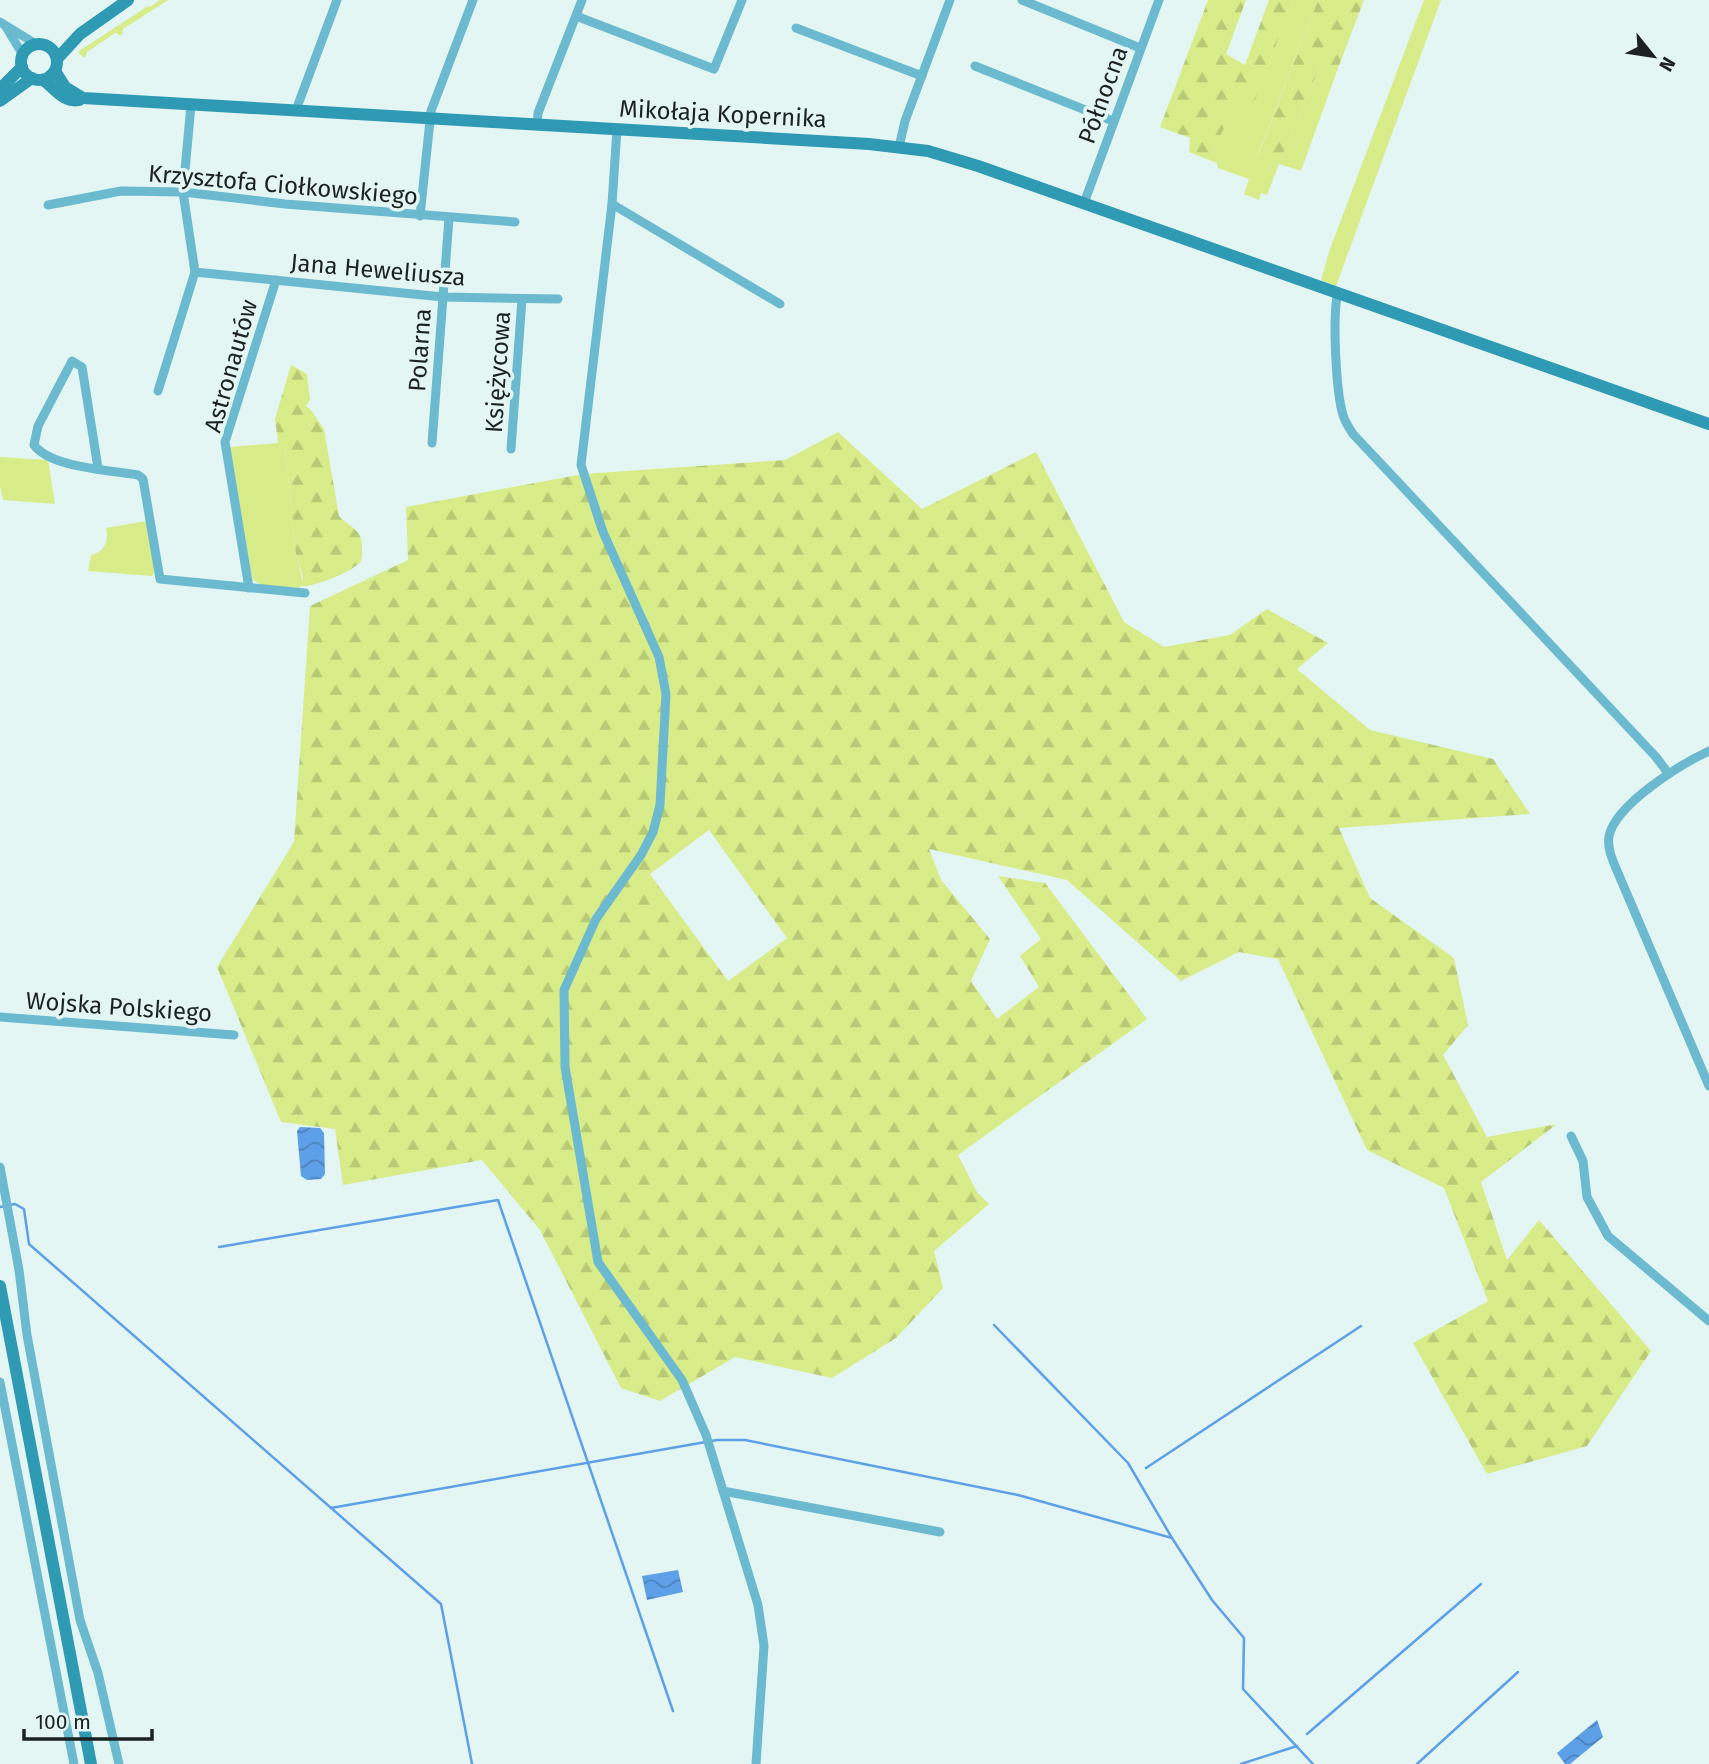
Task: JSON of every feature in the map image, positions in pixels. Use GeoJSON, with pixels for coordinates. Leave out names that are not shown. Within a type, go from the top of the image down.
{"type":"FeatureCollection","features":[{"type":"Feature","properties":{"kind":"street"},"geometry":{"type":"LineString","coordinates":[[0,101],[56,65],[80,34],[128,0]]}},
{"type":"Feature","properties":{"kind":"street"},"geometry":{"type":"LineString","coordinates":[[296,110],[338,0]]}},
{"type":"Feature","properties":{"kind":"street"},"geometry":{"type":"LineString","coordinates":[[420,216],[431,111],[473,0]]}},
{"type":"Feature","properties":{"kind":"street"},"geometry":{"type":"LineString","coordinates":[[537,125],[538,113],[582,0]]}},
{"type":"Feature","properties":{"kind":"street"},"geometry":{"type":"LineString","coordinates":[[576,16],[714,69],[742,0]]}},
{"type":"Feature","properties":{"kind":"street"},"geometry":{"type":"LineString","coordinates":[[899,147],[905,121],[950,2],[939,0]]}},
{"type":"Feature","properties":{"kind":"street"},"geometry":{"type":"LineString","coordinates":[[1022,0],[1140,48]]}},
{"type":"Feature","properties":{"kind":"street","name":"Północna"},"geometry":{"type":"LineString","coordinates":[[1084,203],[1159,0]]}},
{"type":"Feature","properties":{"kind":"street"},"geometry":{"type":"LineString","coordinates":[[3,24],[43,46],[56,65],[65,88],[83,98]]}},
{"type":"Feature","properties":{"kind":"street"},"geometry":{"type":"LineString","coordinates":[[3,24],[22,61]]}},
{"type":"Feature","properties":{"kind":"street"},"geometry":{"type":"LineString","coordinates":[[796,28],[922,76]]}},
{"type":"Feature","properties":{"kind":"street"},"geometry":{"type":"LineString","coordinates":[[0,89],[22,61],[26,50],[80,34]]}},
{"type":"Feature","properties":{"kind":"street","name":"Mikołaja Kopernika"},"geometry":{"type":"LineString","coordinates":[[22,61],[37,79],[64,98],[76,101],[83,98],[899,147],[950,157],[1709,424]]}},
{"type":"Feature","properties":{"kind":"street"},"geometry":{"type":"LineString","coordinates":[[975,66],[1113,121]]}},
{"type":"Feature","properties":{"kind":"street"},"geometry":{"type":"LineString","coordinates":[[158,391],[195,272],[183,192],[191,105]]}},
{"type":"Feature","properties":{"kind":"street"},"geometry":{"type":"LineString","coordinates":[[617,129],[612,204],[581,465],[603,532],[659,657],[663,674],[666,694],[660,805],[653,832],[641,855],[596,919],[564,990],[565,1068],[598,1262],[682,1380],[705,1435],[758,1605],[764,1646],[756,1764]]}},
{"type":"Feature","properties":{"kind":"street","name":"Krzysztofa Ciołkowskiego"},"geometry":{"type":"LineString","coordinates":[[48,205],[121,191],[183,192],[420,216],[515,222]]}},
{"type":"Feature","properties":{"kind":"street"},"geometry":{"type":"LineString","coordinates":[[612,204],[780,304]]}},
{"type":"Feature","properties":{"kind":"street","name":"Polarna"},"geometry":{"type":"LineString","coordinates":[[432,443],[449,218]]}},
{"type":"Feature","properties":{"kind":"street","name":"Jana Heweliusza"},"geometry":{"type":"LineString","coordinates":[[195,272],[443,297],[558,299]]}},
{"type":"Feature","properties":{"kind":"street","name":"Astronautów"},"geometry":{"type":"LineString","coordinates":[[249,588],[226,442],[276,280]]}},
{"type":"Feature","properties":{"kind":"street"},"geometry":{"type":"LineString","coordinates":[[1338,292],[1336,310],[1341,408],[1353,434],[1656,757],[1668,773]]}},
{"type":"Feature","properties":{"kind":"street","name":"Księżycowa"},"geometry":{"type":"LineString","coordinates":[[511,449],[522,299]]}},
{"type":"Feature","properties":{"kind":"street"},"geometry":{"type":"LineString","coordinates":[[97,468],[82,367],[72,361],[38,426],[34,445],[39,451],[64,462],[97,468],[138,475],[144,479],[160,579],[305,593]]}},
{"type":"Feature","properties":{"kind":"street"},"geometry":{"type":"LineString","coordinates":[[1709,751],[1668,773],[1620,817],[1611,829],[1608,843],[1618,873],[1709,1086]]}},
{"type":"Feature","properties":{"kind":"street","name":"Wojska Polskiego"},"geometry":{"type":"LineString","coordinates":[[0,1017],[234,1035]]}},
{"type":"Feature","properties":{"kind":"street"},"geometry":{"type":"LineString","coordinates":[[1572,1136],[1583,1161],[1587,1197],[1608,1236],[1709,1321]]}},
{"type":"Feature","properties":{"kind":"street"},"geometry":{"type":"LineString","coordinates":[[0,1167],[57,1506],[80,1620],[98,1673],[119,1764]]}},
{"type":"Feature","properties":{"kind":"street"},"geometry":{"type":"LineString","coordinates":[[0,1286],[91,1764]]}},
{"type":"Feature","properties":{"kind":"street"},"geometry":{"type":"LineString","coordinates":[[0,1382],[74,1764]]}},
{"type":"Feature","properties":{"kind":"street"},"geometry":{"type":"LineString","coordinates":[[723,1491],[940,1532]]}},
{"type":"Feature","properties":{"kind":"green space"},"geometry":{"type":"Polygon","coordinates":[[[160,0],[168,0],[123,29],[122,36],[115,33],[87,52],[85,58],[79,54],[79,51],[160,0]]]}},
{"type":"Feature","properties":{"kind":"green space"},"geometry":{"type":"Polygon","coordinates":[[[1208,0],[1246,0],[1226,54],[1245,65],[1269,0],[1293,0],[1254,103],[1239,96],[1209,160],[1189,152],[1190,138],[1160,127],[1208,0]]]}},
{"type":"Feature","properties":{"kind":"green space"},"geometry":{"type":"Polygon","coordinates":[[[1293,0],[1318,0],[1257,157],[1279,164],[1267,195],[1261,193],[1259,200],[1244,194],[1249,179],[1218,168],[1217,163],[1209,160],[1239,95],[1254,102],[1293,0]]]}},
{"type":"Feature","properties":{"kind":"green space"},"geometry":{"type":"Polygon","coordinates":[[[1318,0],[1364,0],[1337,71],[1320,66],[1279,164],[1257,158],[1318,0]]]}},
{"type":"Feature","properties":{"kind":"green space"},"geometry":{"type":"Polygon","coordinates":[[[1424,0],[1441,0],[1336,286],[1321,280],[1330,249],[1424,0]]]}},
{"type":"Feature","properties":{"kind":"green space"},"geometry":{"type":"Polygon","coordinates":[[[1320,66],[1337,71],[1301,171],[1279,164],[1320,66]]]}},
{"type":"Feature","properties":{"kind":"green space"},"geometry":{"type":"Polygon","coordinates":[[[291,365],[307,374],[310,400],[306,406],[324,429],[339,516],[358,532],[362,547],[362,559],[357,565],[333,578],[306,586],[301,586],[303,578],[296,555],[285,446],[278,443],[275,419],[291,365]]]}},
{"type":"Feature","properties":{"kind":"green space"},"geometry":{"type":"Polygon","coordinates":[[[838,432],[922,509],[1036,452],[1124,622],[1164,647],[1230,635],[1267,609],[1328,643],[1297,669],[1370,730],[1493,759],[1530,814],[1339,828],[1370,898],[1454,958],[1468,1025],[1443,1055],[1487,1137],[1557,1124],[1481,1182],[1507,1260],[1539,1220],[1651,1351],[1587,1446],[1487,1474],[1413,1343],[1488,1301],[1444,1188],[1367,1150],[1278,959],[1239,952],[1181,981],[1067,880],[929,849],[941,880],[990,939],[971,981],[997,1019],[1039,987],[1020,956],[1041,939],[998,876],[1045,883],[1147,1019],[958,1155],[977,1192],[989,1204],[934,1251],[943,1288],[896,1338],[832,1378],[735,1357],[660,1401],[621,1388],[540,1230],[482,1160],[343,1185],[335,1129],[281,1122],[217,967],[294,842],[310,606],[408,560],[406,507],[583,474],[785,460],[838,432]],[[709,830],[650,874],[728,981],[787,938],[709,830]]]}},
{"type":"Feature","properties":{"kind":"green space"},"geometry":{"type":"Polygon","coordinates":[[[278,443],[285,446],[296,555],[303,583],[299,588],[262,585],[252,579],[230,447],[278,443]]]}},
{"type":"Feature","properties":{"kind":"green space"},"geometry":{"type":"Polygon","coordinates":[[[0,457],[48,460],[55,504],[3,500],[0,457]]]}},
{"type":"Feature","properties":{"kind":"green space"},"geometry":{"type":"Polygon","coordinates":[[[147,521],[156,569],[152,576],[88,571],[91,555],[105,545],[106,528],[147,521]]]}},
{"type":"Feature","properties":{"kind":"water"},"geometry":{"type":"Polygon","coordinates":[[[300,1127],[320,1128],[324,1133],[325,1174],[321,1179],[307,1180],[301,1176],[297,1131],[300,1127]]]}},
{"type":"Feature","properties":{"kind":"water"},"geometry":{"type":"Polygon","coordinates":[[[678,1570],[683,1592],[647,1600],[642,1576],[678,1570]]]}},
{"type":"Feature","properties":{"kind":"water"},"geometry":{"type":"Polygon","coordinates":[[[1597,1720],[1603,1737],[1570,1764],[1565,1764],[1557,1753],[1597,1720]]]}},
{"type":"Feature","properties":{"kind":"waterway"},"geometry":{"type":"LineString","coordinates":[[219,1247],[498,1200],[673,1711]]}},
{"type":"Feature","properties":{"kind":"waterway"},"geometry":{"type":"LineString","coordinates":[[0,1207],[15,1204],[24,1209],[29,1244],[441,1604],[472,1764]]}},
{"type":"Feature","properties":{"kind":"waterway"},"geometry":{"type":"LineString","coordinates":[[994,1325],[1128,1463],[1172,1538]]}},
{"type":"Feature","properties":{"kind":"waterway"},"geometry":{"type":"LineString","coordinates":[[1146,1468],[1361,1326]]}},
{"type":"Feature","properties":{"kind":"waterway"},"geometry":{"type":"LineString","coordinates":[[331,1508],[717,1440],[745,1440],[1018,1495],[1172,1538],[1212,1600],[1244,1638],[1243,1689],[1313,1764]]}},
{"type":"Feature","properties":{"kind":"waterway"},"geometry":{"type":"LineString","coordinates":[[1307,1734],[1481,1584]]}},
{"type":"Feature","properties":{"kind":"waterway"},"geometry":{"type":"LineString","coordinates":[[1417,1764],[1518,1672]]}},
{"type":"Feature","properties":{"kind":"waterway"},"geometry":{"type":"LineString","coordinates":[[1241,1764],[1297,1746]]}}]}
